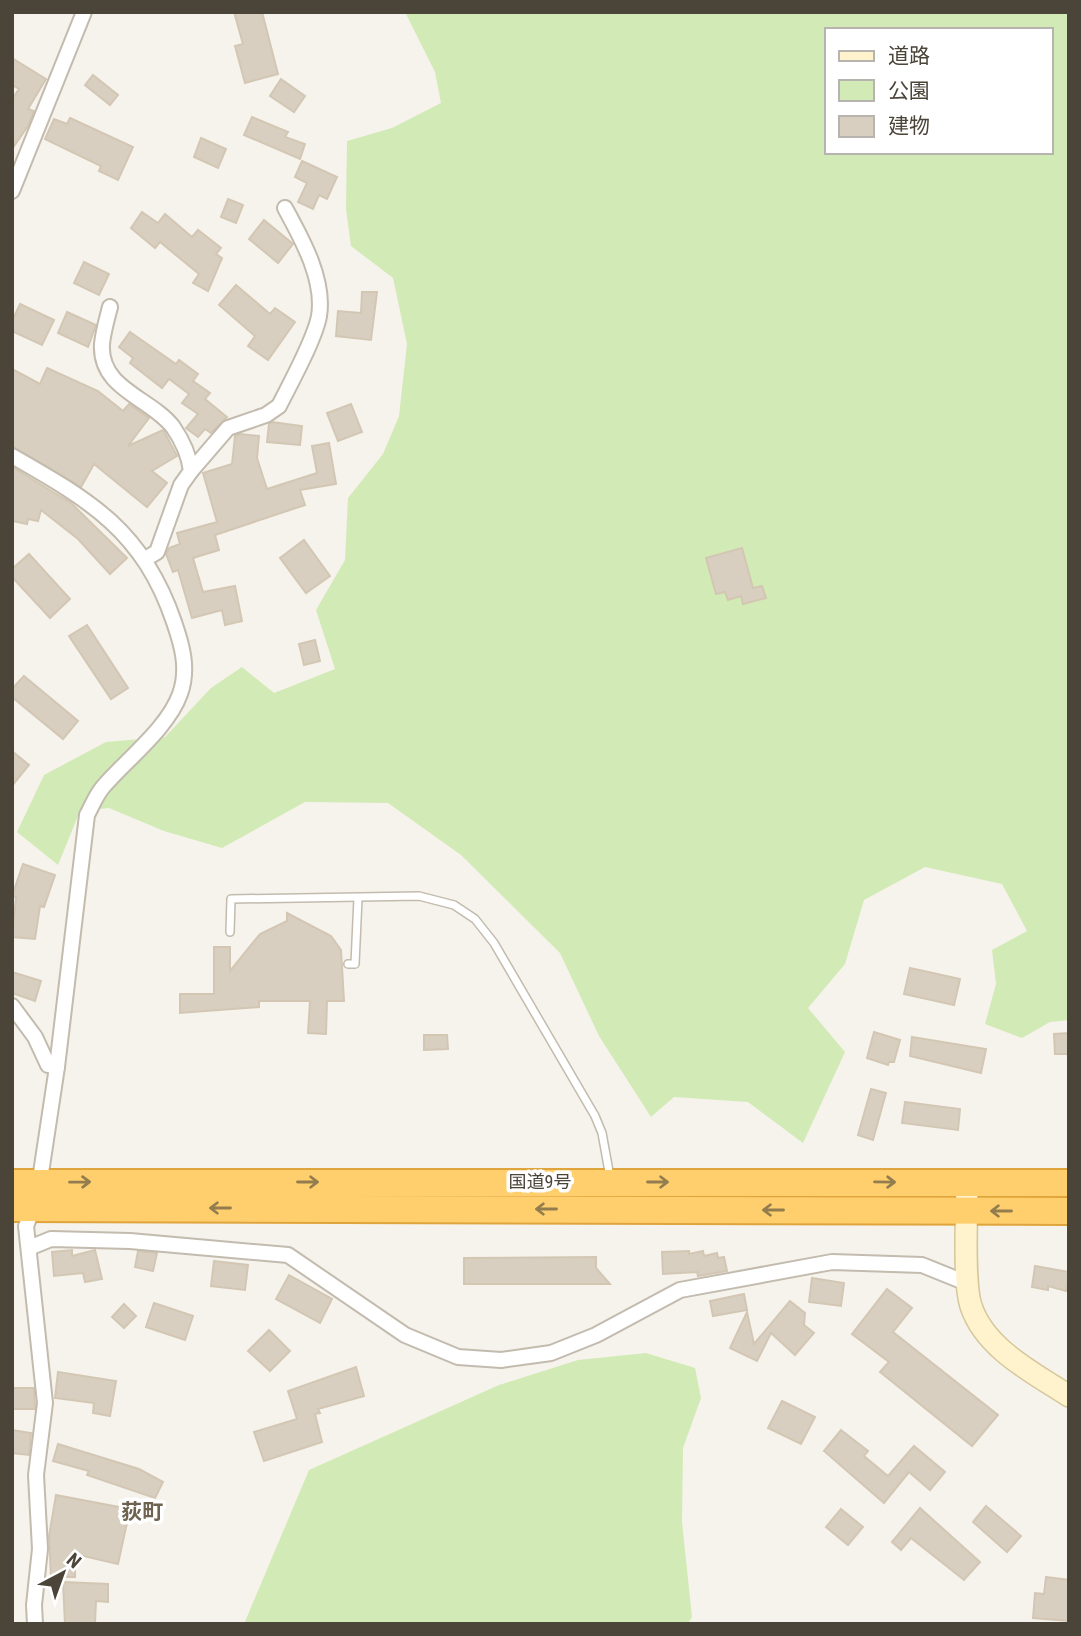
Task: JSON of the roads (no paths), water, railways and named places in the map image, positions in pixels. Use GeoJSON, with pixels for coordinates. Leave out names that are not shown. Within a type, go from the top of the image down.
{"type":"FeatureCollection","features":[{"type":"Feature","properties":{"kind":"highway","name":"国道9号"},"geometry":{"type":"LineString","coordinates":[[12,1183],[29,1200],[1069,1211]]}},
{"type":"Feature","properties":{"kind":"highway","name":"国道9号"},"geometry":{"type":"LineString","coordinates":[[29,1200],[611,1183],[1069,1183]]}},
{"type":"Feature","properties":{"kind":"street"},"geometry":{"type":"LineString","coordinates":[[12,191],[84,12]]}},
{"type":"Feature","properties":{"kind":"street"},"geometry":{"type":"LineString","coordinates":[[145,559],[157,552],[181,485],[191,471],[228,429],[266,415],[279,406],[319,319],[320,296],[301,238],[285,208]]}},
{"type":"Feature","properties":{"kind":"street"},"geometry":{"type":"LineString","coordinates":[[110,307],[102,346],[105,365],[114,380],[172,425],[189,456],[191,471]]}},
{"type":"Feature","properties":{"kind":"street"},"geometry":{"type":"LineString","coordinates":[[12,456],[87,499],[121,530],[145,559],[164,592],[183,648],[185,673],[180,696],[148,741],[101,790],[87,815],[57,1067],[26,1226],[45,1403],[36,1475],[40,1549],[34,1605],[35,1624]]}},
{"type":"Feature","properties":{"kind":"street"},"geometry":{"type":"LineString","coordinates":[[12,1006],[35,1037],[48,1065],[57,1067]]}},
{"type":"Feature","properties":{"kind":"street"},"geometry":{"type":"LineString","coordinates":[[967,1183],[971,1306],[986,1332],[1008,1355],[1069,1396]]}},
{"type":"Feature","properties":{"kind":"street"},"geometry":{"type":"LineString","coordinates":[[29,1248],[51,1239],[130,1241],[288,1255],[405,1335],[458,1357],[501,1360],[551,1353],[596,1335],[680,1290],[832,1262],[922,1265],[969,1284]]}},
{"type":"Feature","properties":{"kind":"lane"},"geometry":{"type":"LineString","coordinates":[[230,932],[231,899],[419,896],[454,905],[475,919],[500,954],[594,1116],[602,1133],[611,1183]]}},
{"type":"Feature","properties":{"kind":"lane"},"geometry":{"type":"LineString","coordinates":[[348,964],[355,964],[358,898]]}},
{"type":"Feature","properties":{"kind":"district","name":"荻町"},"geometry":{"type":"Point","coordinates":[142,1512]}}]}
